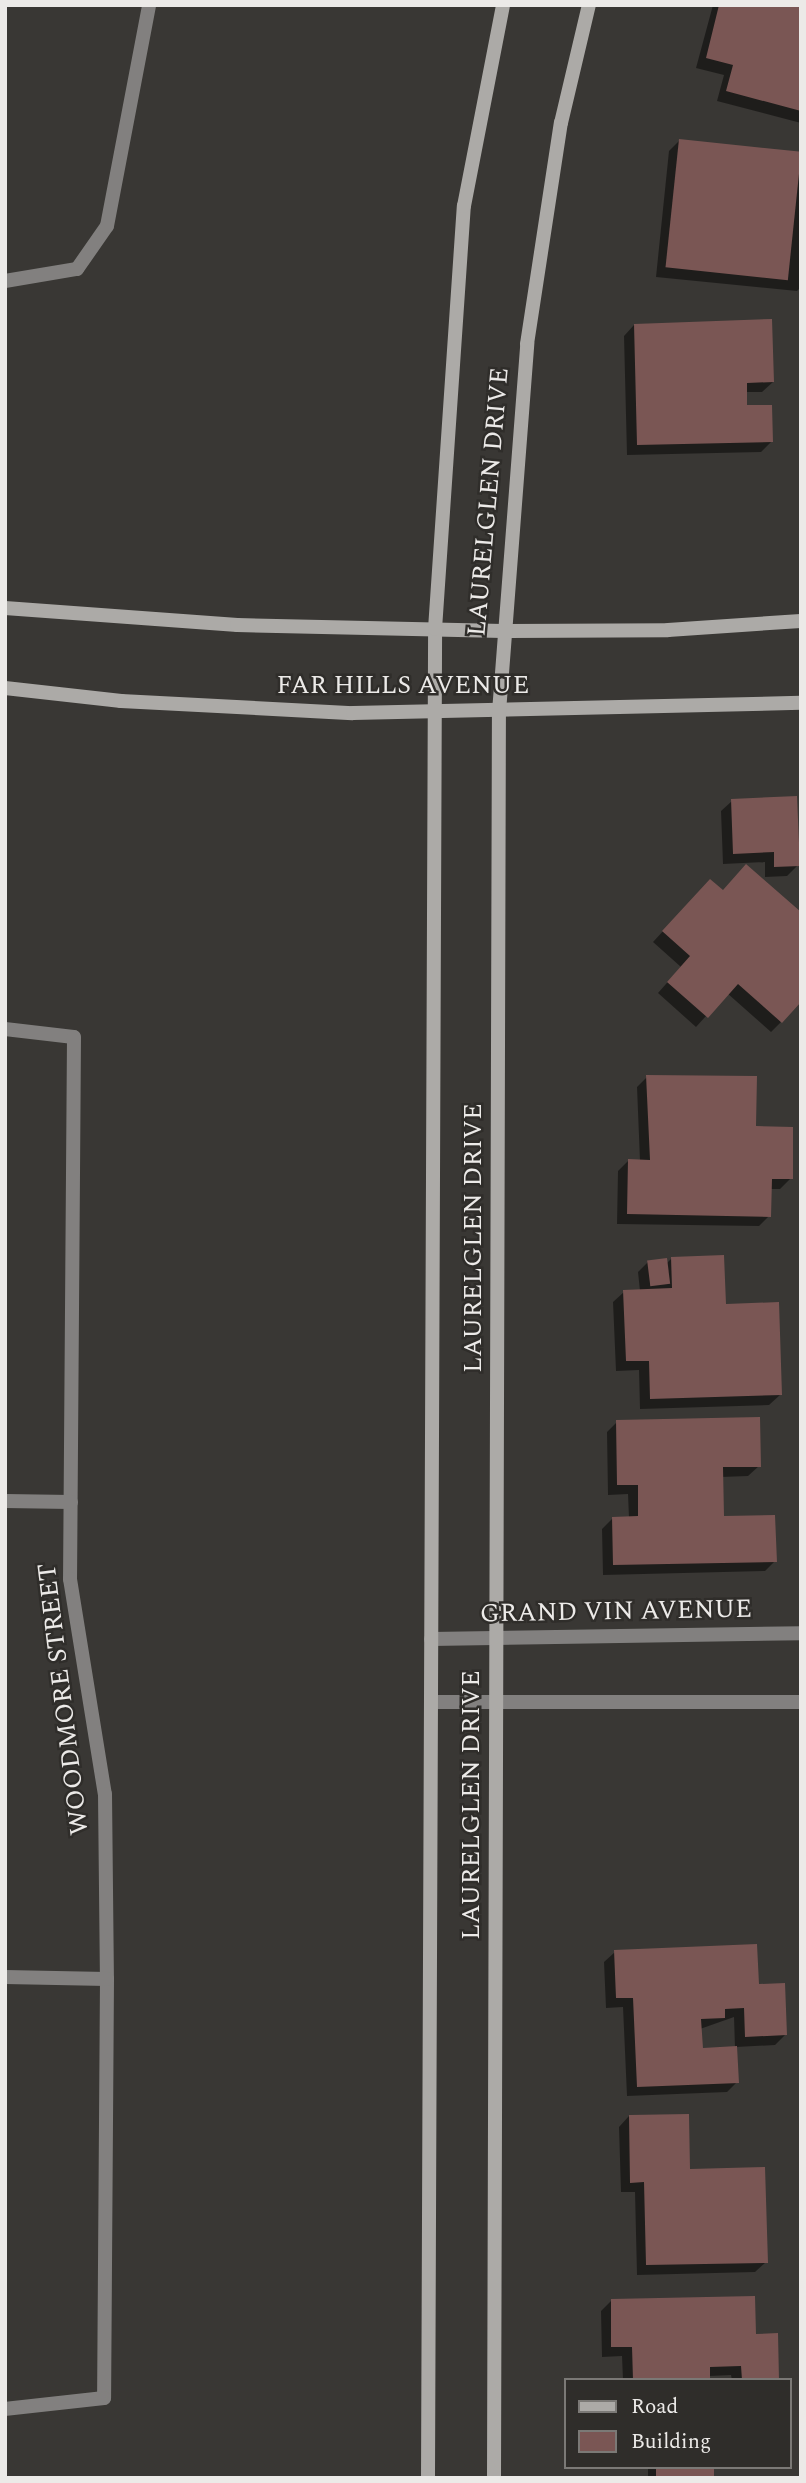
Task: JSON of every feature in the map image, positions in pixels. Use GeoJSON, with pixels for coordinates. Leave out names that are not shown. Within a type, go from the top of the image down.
{"type":"FeatureCollection","features":[{"type":"Feature","properties":{"kind":"street"},"geometry":{"type":"LineString","coordinates":[[5,281],[77,269],[107,226],[149,5]]}},
{"type":"Feature","properties":{"kind":"street","name":"LAURELGLEN DRIVE"},"geometry":{"type":"LineString","coordinates":[[428,2478],[435,629],[464,206],[503,5]]}},
{"type":"Feature","properties":{"kind":"street","name":"LAURELGLEN DRIVE"},"geometry":{"type":"LineString","coordinates":[[494,2478],[499,712],[503,631],[527,344],[561,123],[589,5]]}},
{"type":"Feature","properties":{"kind":"street","name":"FAR HILLS AVENUE"},"geometry":{"type":"LineString","coordinates":[[5,608],[237,625],[503,631],[668,630],[801,621]]}},
{"type":"Feature","properties":{"kind":"street","name":"FAR HILLS AVENUE"},"geometry":{"type":"LineString","coordinates":[[5,688],[279,711],[499,712],[801,703]]}},
{"type":"Feature","properties":{"kind":"street","name":"WOODMORE STREET"},"geometry":{"type":"LineString","coordinates":[[5,1029],[74,1037],[70,1579],[105,1794],[107,1979],[104,2398],[5,2409]]}},
{"type":"Feature","properties":{"kind":"street"},"geometry":{"type":"LineString","coordinates":[[5,1501],[71,1502]]}},
{"type":"Feature","properties":{"kind":"street","name":"GRAND VIN AVENUE"},"geometry":{"type":"LineString","coordinates":[[431,1639],[801,1633]]}},
{"type":"Feature","properties":{"kind":"street"},"geometry":{"type":"LineString","coordinates":[[432,1702],[801,1702]]}},
{"type":"Feature","properties":{"kind":"street"},"geometry":{"type":"LineString","coordinates":[[5,1978],[107,1979]]}},
{"type":"Feature","properties":{"kind":"building"},"geometry":{"type":"Polygon","coordinates":[[[719,5],[801,5],[801,111],[726,91],[733,65],[706,58],[719,5]]]}},
{"type":"Feature","properties":{"kind":"building"},"geometry":{"type":"Polygon","coordinates":[[[679,139],[801,152],[788,280],[666,267],[679,139]]]}},
{"type":"Feature","properties":{"kind":"building"},"geometry":{"type":"Polygon","coordinates":[[[772,319],[774,382],[747,383],[747,405],[772,405],[773,442],[637,445],[634,324],[772,319]]]}},
{"type":"Feature","properties":{"kind":"building"},"geometry":{"type":"Polygon","coordinates":[[[797,796],[800,866],[774,867],[774,852],[733,854],[731,799],[797,796]]]}},
{"type":"Feature","properties":{"kind":"building"},"geometry":{"type":"Polygon","coordinates":[[[746,864],[801,912],[801,1002],[782,1023],[738,984],[708,1018],[667,982],[690,956],[662,931],[710,879],[723,890],[746,864]]]}},
{"type":"Feature","properties":{"kind":"building"},"geometry":{"type":"Polygon","coordinates":[[[646,1075],[757,1076],[756,1126],[793,1127],[793,1179],[772,1179],[771,1217],[627,1214],[628,1159],[650,1160],[646,1075]]]}},
{"type":"Feature","properties":{"kind":"building"},"geometry":{"type":"Polygon","coordinates":[[[724,1255],[726,1304],[779,1302],[782,1395],[650,1399],[649,1361],[626,1361],[623,1290],[672,1288],[671,1257],[724,1255]]]}},
{"type":"Feature","properties":{"kind":"building"},"geometry":{"type":"Polygon","coordinates":[[[667,1258],[670,1284],[650,1286],[647,1260],[667,1258]]]}},
{"type":"Feature","properties":{"kind":"building"},"geometry":{"type":"Polygon","coordinates":[[[760,1417],[761,1467],[723,1467],[724,1516],[775,1515],[777,1562],[613,1565],[612,1517],[638,1516],[638,1485],[617,1485],[616,1420],[760,1417]]]}},
{"type":"Feature","properties":{"kind":"building"},"geometry":{"type":"Polygon","coordinates":[[[757,1944],[759,1984],[785,1983],[787,2035],[745,2037],[744,2008],[725,2009],[725,2018],[701,2019],[703,2048],[737,2046],[739,2083],[637,2087],[633,1998],[616,1998],[614,1950],[757,1944]]]}},
{"type":"Feature","properties":{"kind":"building"},"geometry":{"type":"Polygon","coordinates":[[[689,2114],[690,2169],[765,2167],[768,2263],[646,2265],[644,2182],[630,2183],[629,2115],[689,2114]]]}},
{"type":"Feature","properties":{"kind":"building"},"geometry":{"type":"Polygon","coordinates":[[[755,2296],[756,2334],[778,2333],[779,2378],[742,2378],[741,2366],[710,2367],[710,2378],[633,2378],[632,2347],[611,2347],[611,2299],[755,2296]]]}},
{"type":"Feature","properties":{"kind":"building"},"geometry":{"type":"Polygon","coordinates":[[[656,2469],[714,2469],[714,2478],[656,2478],[656,2469]]]}}]}
